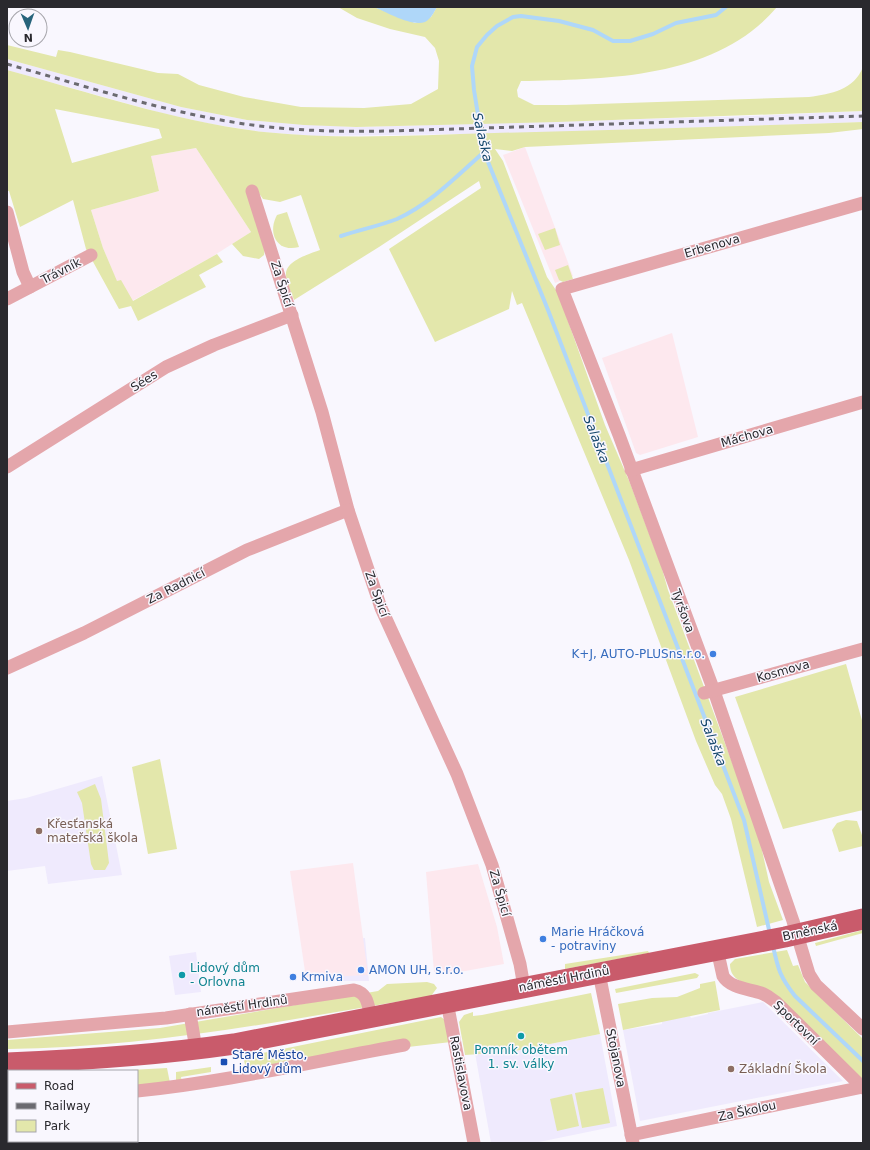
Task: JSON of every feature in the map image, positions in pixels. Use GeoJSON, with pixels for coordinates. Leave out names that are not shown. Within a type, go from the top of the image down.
{"type":"FeatureCollection","features":[{"type":"Feature","properties":{"kind":"main road","name":"Brněnská"},"geometry":{"type":"LineString","coordinates":[[758,942],[791,936],[863,919]]}},
{"type":"Feature","properties":{"kind":"main road","name":"náměstí Hrdinů"},"geometry":{"type":"LineString","coordinates":[[7,1063],[93,1060],[196,1049],[271,1037],[758,942]]}},
{"type":"Feature","properties":{"kind":"street","name":"Za Špicí"},"geometry":{"type":"LineString","coordinates":[[252,192],[322,412],[348,510],[381,608],[457,774],[492,865],[520,964],[524,987]]}},
{"type":"Feature","properties":{"kind":"street","name":"Erbenova"},"geometry":{"type":"LineString","coordinates":[[562,289],[863,202]]}},
{"type":"Feature","properties":{"kind":"street","name":"Trávník"},"geometry":{"type":"LineString","coordinates":[[7,212],[23,272],[30,287]]}},
{"type":"Feature","properties":{"kind":"street","name":"Trávník"},"geometry":{"type":"LineString","coordinates":[[7,298],[91,255]]}},
{"type":"Feature","properties":{"kind":"street","name":"Tyršova"},"geometry":{"type":"LineString","coordinates":[[562,289],[632,470],[791,936],[812,981],[863,1029]]}},
{"type":"Feature","properties":{"kind":"street","name":"Sées"},"geometry":{"type":"LineString","coordinates":[[7,467],[166,367],[214,345],[292,315]]}},
{"type":"Feature","properties":{"kind":"street","name":"Máchova"},"geometry":{"type":"LineString","coordinates":[[632,470],[863,402]]}},
{"type":"Feature","properties":{"kind":"street","name":"Za Radnicí"},"geometry":{"type":"LineString","coordinates":[[7,668],[84,633],[247,550],[348,510]]}},
{"type":"Feature","properties":{"kind":"street","name":"Kosmova"},"geometry":{"type":"LineString","coordinates":[[709,692],[863,649]]}},
{"type":"Feature","properties":{"kind":"street","name":"Sportovní"},"geometry":{"type":"LineString","coordinates":[[717,949],[723,976],[726,980],[737,986],[764,994],[776,1002],[863,1088]]}},
{"type":"Feature","properties":{"kind":"street","name":"Stojanova"},"geometry":{"type":"LineString","coordinates":[[599,972],[632,1139]]}},
{"type":"Feature","properties":{"kind":"street","name":"náměstí Hrdinů"},"geometry":{"type":"LineString","coordinates":[[7,1032],[190,1014],[354,990],[360,991],[366,997],[371,1018]]}},
{"type":"Feature","properties":{"kind":"street","name":"Rastislavova"},"geometry":{"type":"LineString","coordinates":[[447,1002],[474,1143]]}},
{"type":"Feature","properties":{"kind":"street","name":"náměstí Hrdinů"},"geometry":{"type":"LineString","coordinates":[[190,1014],[196,1049]]}},
{"type":"Feature","properties":{"kind":"street"},"geometry":{"type":"LineString","coordinates":[[138,1091],[243,1076],[303,1063],[404,1045]]}},
{"type":"Feature","properties":{"kind":"street","name":"Za Školou"},"geometry":{"type":"LineString","coordinates":[[632,1139],[863,1088]]}},
{"type":"Feature","properties":{"kind":"shaded area"},"geometry":{"type":"Polygon","coordinates":[[[7,59],[181,107],[247,120],[356,127],[751,116],[863,111],[863,122],[557,133],[311,136],[263,132],[211,124],[161,113],[7,70],[7,59]]]}},
{"type":"Feature","properties":{"kind":"shaded area"},"geometry":{"type":"Polygon","coordinates":[[[525,147],[573,276],[555,283],[503,155],[525,147]]]}},
{"type":"Feature","properties":{"kind":"shaded area"},"geometry":{"type":"Polygon","coordinates":[[[196,148],[251,232],[210,258],[132,301],[121,281],[117,282],[103,248],[91,210],[159,191],[151,156],[196,148]]]}},
{"type":"Feature","properties":{"kind":"shaded area"},"geometry":{"type":"Polygon","coordinates":[[[672,333],[698,437],[640,455],[636,453],[602,358],[672,333]]]}},
{"type":"Feature","properties":{"kind":"shaded area"},"geometry":{"type":"Polygon","coordinates":[[[102,776],[122,875],[48,884],[45,866],[7,871],[7,801],[26,798],[102,776]]]}},
{"type":"Feature","properties":{"kind":"shaded area"},"geometry":{"type":"Polygon","coordinates":[[[353,863],[368,975],[306,978],[290,871],[353,863]]]}},
{"type":"Feature","properties":{"kind":"shaded area"},"geometry":{"type":"Polygon","coordinates":[[[478,864],[497,927],[504,964],[443,975],[443,969],[434,972],[426,872],[478,864]]]}},
{"type":"Feature","properties":{"kind":"shaded area"},"geometry":{"type":"Polygon","coordinates":[[[365,938],[369,981],[332,981],[327,940],[365,938]]]}},
{"type":"Feature","properties":{"kind":"shaded area","name":"Lidový dům - Orlovna"},"geometry":{"type":"Polygon","coordinates":[[[196,952],[201,992],[175,995],[169,956],[196,952]]]}},
{"type":"Feature","properties":{"kind":"shaded area","name":"Základní Škola"},"geometry":{"type":"Polygon","coordinates":[[[763,1002],[843,1081],[640,1121],[623,1030],[662,1024],[662,1021],[690,1016],[691,1018],[763,1002]]]}},
{"type":"Feature","properties":{"kind":"shaded area"},"geometry":{"type":"Polygon","coordinates":[[[600,1034],[617,1126],[534,1143],[491,1143],[475,1053],[510,1052],[600,1034]]]}},
{"type":"Feature","properties":{"kind":"green space"},"geometry":{"type":"Polygon","coordinates":[[[338,7],[374,7],[415,23],[431,17],[437,7],[777,7],[752,31],[724,49],[692,62],[624,76],[589,79],[521,81],[517,90],[518,97],[534,105],[566,105],[809,97],[841,90],[854,81],[863,67],[863,111],[557,122],[356,127],[304,125],[247,120],[181,107],[7,59],[7,45],[8,48],[19,48],[56,57],[58,50],[158,73],[178,74],[199,85],[244,97],[301,107],[364,108],[411,104],[438,89],[439,61],[435,48],[425,37],[390,29],[357,18],[338,7]]]}},
{"type":"Feature","properties":{"kind":"green space"},"geometry":{"type":"Polygon","coordinates":[[[7,70],[135,106],[199,121],[264,132],[321,136],[408,136],[863,122],[863,129],[829,133],[525,147],[512,151],[495,149],[503,161],[547,277],[558,293],[605,425],[630,483],[661,565],[668,590],[758,832],[769,882],[783,920],[757,927],[731,819],[722,794],[715,785],[696,741],[629,560],[522,303],[517,305],[512,291],[509,309],[435,342],[389,249],[481,188],[479,181],[379,247],[294,300],[286,275],[289,266],[298,259],[320,250],[301,195],[280,202],[263,199],[256,189],[265,249],[264,255],[259,259],[243,256],[232,244],[251,232],[196,148],[151,156],[159,191],[91,210],[103,248],[117,281],[121,280],[133,301],[217,254],[223,262],[199,275],[206,287],[138,321],[131,306],[119,309],[86,249],[73,200],[20,227],[9,191],[7,191],[7,70]],[[55,109],[72,163],[162,138],[159,129],[55,109]]]}},
{"type":"Feature","properties":{"kind":"green space"},"geometry":{"type":"Polygon","coordinates":[[[287,212],[299,247],[285,247],[276,240],[274,235],[273,228],[277,215],[287,212]]]}},
{"type":"Feature","properties":{"kind":"green space"},"geometry":{"type":"Polygon","coordinates":[[[555,228],[560,245],[545,250],[538,234],[555,228]]]}},
{"type":"Feature","properties":{"kind":"green space"},"geometry":{"type":"Polygon","coordinates":[[[568,265],[573,279],[563,282],[559,280],[555,270],[568,265]]]}},
{"type":"Feature","properties":{"kind":"green space"},"geometry":{"type":"Polygon","coordinates":[[[846,664],[863,724],[863,810],[783,829],[735,697],[846,664]]]}},
{"type":"Feature","properties":{"kind":"green space"},"geometry":{"type":"Polygon","coordinates":[[[160,759],[177,849],[148,854],[132,767],[160,759]]]}},
{"type":"Feature","properties":{"kind":"green space"},"geometry":{"type":"Polygon","coordinates":[[[95,784],[101,799],[109,863],[105,870],[94,870],[91,864],[82,803],[77,792],[95,784]]]}},
{"type":"Feature","properties":{"kind":"green space"},"geometry":{"type":"Polygon","coordinates":[[[846,820],[857,821],[863,838],[863,846],[839,852],[832,830],[837,823],[846,820]]]}},
{"type":"Feature","properties":{"kind":"green space"},"geometry":{"type":"Polygon","coordinates":[[[863,930],[863,933],[816,946],[815,943],[863,930]]]}},
{"type":"Feature","properties":{"kind":"green space"},"geometry":{"type":"Polygon","coordinates":[[[787,950],[793,966],[798,965],[805,982],[863,1039],[863,1080],[751,986],[736,978],[730,969],[730,964],[735,959],[787,950]]]}},
{"type":"Feature","properties":{"kind":"green space"},"geometry":{"type":"Polygon","coordinates":[[[648,951],[649,953],[565,969],[565,964],[648,951]]]}},
{"type":"Feature","properties":{"kind":"green space"},"geometry":{"type":"Polygon","coordinates":[[[695,973],[699,975],[697,978],[616,993],[615,989],[695,973]]]}},
{"type":"Feature","properties":{"kind":"green space"},"geometry":{"type":"Polygon","coordinates":[[[715,981],[720,1010],[623,1030],[618,1004],[652,998],[677,997],[700,988],[700,984],[715,981]]]}},
{"type":"Feature","properties":{"kind":"green space"},"geometry":{"type":"Polygon","coordinates":[[[427,982],[434,984],[437,988],[431,996],[273,1023],[114,1044],[7,1049],[7,1040],[160,1028],[378,991],[387,984],[427,982]]]}},
{"type":"Feature","properties":{"kind":"green space"},"geometry":{"type":"Polygon","coordinates":[[[591,993],[600,1034],[510,1052],[465,1055],[459,1022],[464,1015],[473,1012],[473,1016],[482,1015],[591,993]]]}},
{"type":"Feature","properties":{"kind":"green space"},"geometry":{"type":"Polygon","coordinates":[[[441,1017],[445,1020],[451,1042],[408,1047],[247,1072],[243,1057],[441,1017]]]}},
{"type":"Feature","properties":{"kind":"green space"},"geometry":{"type":"Polygon","coordinates":[[[211,1067],[211,1072],[181,1077],[182,1082],[176,1081],[176,1072],[211,1067]]]}},
{"type":"Feature","properties":{"kind":"green space"},"geometry":{"type":"Polygon","coordinates":[[[167,1068],[170,1083],[138,1087],[138,1070],[130,1070],[167,1068]]]}},
{"type":"Feature","properties":{"kind":"green space"},"geometry":{"type":"Polygon","coordinates":[[[603,1088],[610,1123],[582,1128],[575,1093],[603,1088]]]}},
{"type":"Feature","properties":{"kind":"green space"},"geometry":{"type":"Polygon","coordinates":[[[572,1094],[579,1126],[557,1131],[550,1099],[572,1094]]]}},
{"type":"Feature","properties":{"kind":"water"},"geometry":{"type":"Polygon","coordinates":[[[374,7],[437,7],[429,19],[420,23],[406,21],[374,7]]]}},
{"type":"Feature","properties":{"kind":"waterway","name":"Salaška"},"geometry":{"type":"LineString","coordinates":[[726,7],[716,15],[676,23],[653,34],[630,41],[613,41],[593,30],[559,21],[521,16],[513,17],[497,26],[487,35],[477,47],[472,66],[474,90],[484,152],[548,310],[744,820],[770,934]]}},
{"type":"Feature","properties":{"kind":"waterway"},"geometry":{"type":"LineString","coordinates":[[341,236],[397,219],[421,206],[443,189],[484,152]]}},
{"type":"Feature","properties":{"kind":"waterway","name":"Salaška"},"geometry":{"type":"LineString","coordinates":[[773,946],[780,972],[795,996],[863,1061]]}},
{"type":"Feature","properties":{"kind":"railway"},"geometry":{"type":"LineString","coordinates":[[7,64],[125,98],[185,113],[245,124],[299,130],[390,131],[863,116]]}},
{"type":"Feature","properties":{"kind":"place","name":"K+J, AUTO-PLUSns.r.o."},"geometry":{"type":"Point","coordinates":[713,654]}},
{"type":"Feature","properties":{"kind":"place","name":"Křesťanská mateřská škola"},"geometry":{"type":"Point","coordinates":[39,831]}},
{"type":"Feature","properties":{"kind":"place","name":"Marie Hráčková - potraviny"},"geometry":{"type":"Point","coordinates":[543,939]}},
{"type":"Feature","properties":{"kind":"place","name":"AMON UH, s.r.o."},"geometry":{"type":"Point","coordinates":[361,970]}},
{"type":"Feature","properties":{"kind":"place","name":"Lidový dům - Orlovna"},"geometry":{"type":"Point","coordinates":[182,975]}},
{"type":"Feature","properties":{"kind":"place","name":"Krmiva"},"geometry":{"type":"Point","coordinates":[293,977]}},
{"type":"Feature","properties":{"kind":"place","name":"Pomník obětem 1. sv. války"},"geometry":{"type":"Point","coordinates":[521,1036]}},
{"type":"Feature","properties":{"kind":"place","name":"Staré Město, Lidový dům"},"geometry":{"type":"Point","coordinates":[224,1062]}},
{"type":"Feature","properties":{"kind":"place","name":"Základní Škola"},"geometry":{"type":"Point","coordinates":[731,1069]}}]}
